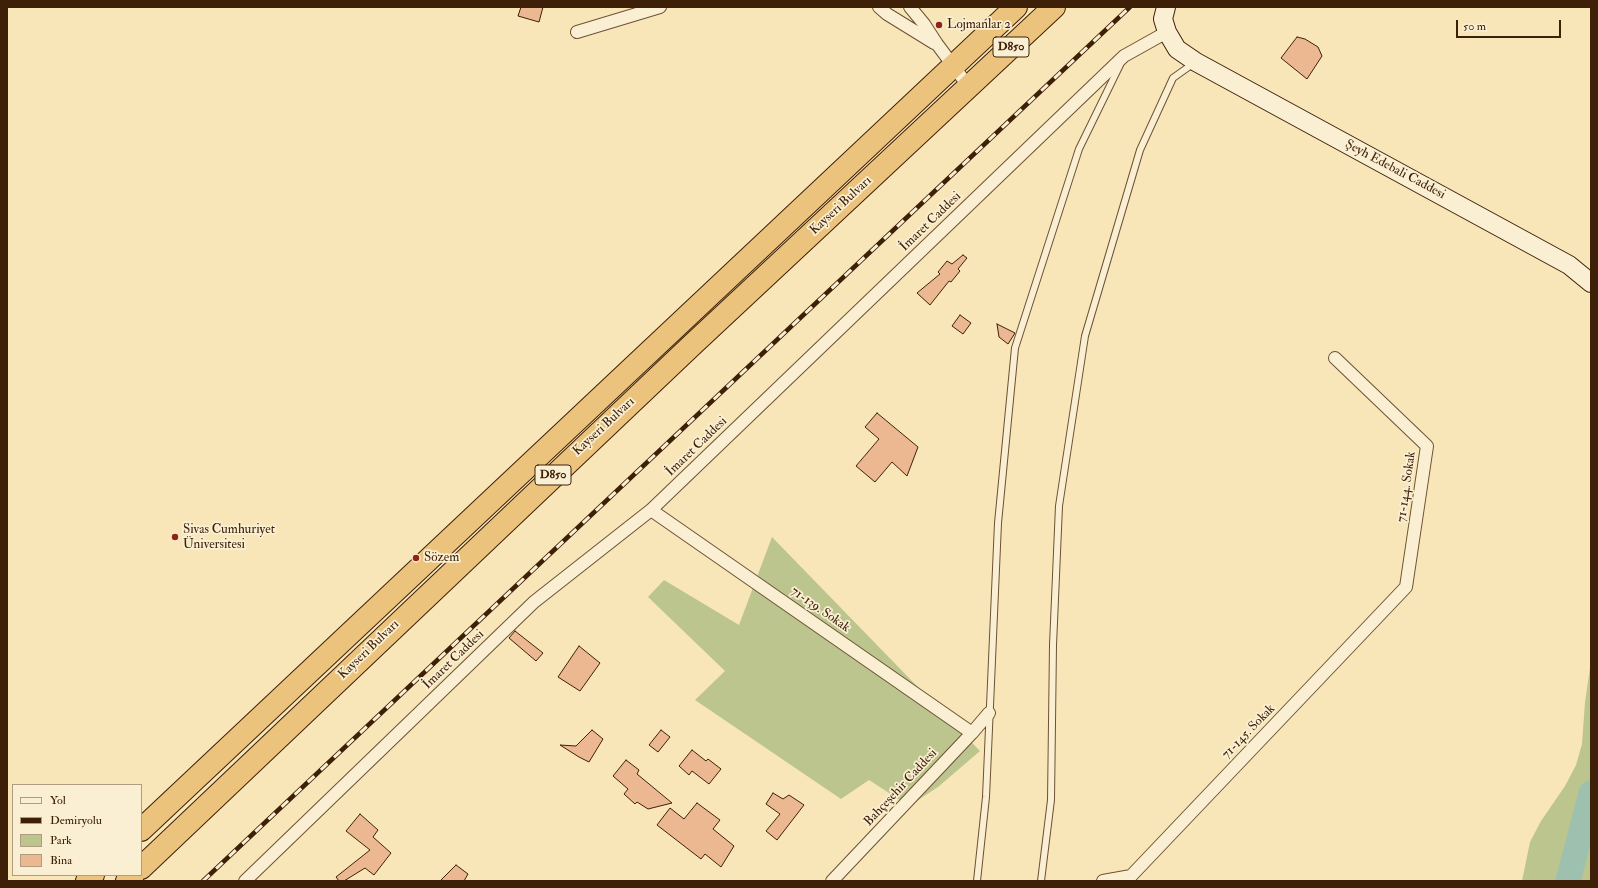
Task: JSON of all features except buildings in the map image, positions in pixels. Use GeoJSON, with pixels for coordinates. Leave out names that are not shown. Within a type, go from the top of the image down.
{"type":"FeatureCollection","features":[{"type":"Feature","properties":{"kind":"highway","name":"Kayseri Bulvarı"},"geometry":{"type":"LineString","coordinates":[[142,829],[1016,7]]}},
{"type":"Feature","properties":{"kind":"highway","name":"Kayseri Bulvarı"},"geometry":{"type":"LineString","coordinates":[[142,867],[692,344],[1054,7]]}},
{"type":"Feature","properties":{"kind":"street"},"geometry":{"type":"LineString","coordinates":[[577,32],[660,7]]}},
{"type":"Feature","properties":{"kind":"street"},"geometry":{"type":"LineString","coordinates":[[879,7],[887,14],[937,44]]}},
{"type":"Feature","properties":{"kind":"street"},"geometry":{"type":"LineString","coordinates":[[910,7],[969,87]]}},
{"type":"Feature","properties":{"kind":"street"},"geometry":{"type":"LineString","coordinates":[[1166,7],[1163,19],[1167,32]]}},
{"type":"Feature","properties":{"kind":"street","name":"İmaret Caddesi"},"geometry":{"type":"LineString","coordinates":[[245,881],[534,602],[652,510],[1124,56],[1167,32]]}},
{"type":"Feature","properties":{"kind":"street","name":"Şeyh Edebali Caddesi"},"geometry":{"type":"LineString","coordinates":[[1167,32],[1177,49],[1196,62],[1569,264],[1591,282]]}},
{"type":"Feature","properties":{"kind":"street","name":"71-144. Sokak"},"geometry":{"type":"LineString","coordinates":[[1334,358],[1427,446],[1406,587]]}},
{"type":"Feature","properties":{"kind":"street","name":"71-139. Sokak"},"geometry":{"type":"LineString","coordinates":[[652,510],[972,733]]}},
{"type":"Feature","properties":{"kind":"street","name":"71-145. Sokak"},"geometry":{"type":"LineString","coordinates":[[1103,881],[1131,876],[1406,587]]}},
{"type":"Feature","properties":{"kind":"street","name":"Bahçeşehir Caddesi"},"geometry":{"type":"LineString","coordinates":[[832,881],[972,733],[989,713]]}},
{"type":"Feature","properties":{"kind":"lane"},"geometry":{"type":"LineString","coordinates":[[978,881],[986,797],[998,523],[1015,348],[1078,149],[1124,56]]}},
{"type":"Feature","properties":{"kind":"lane"},"geometry":{"type":"LineString","coordinates":[[1041,881],[1051,800],[1053,645],[1059,506],[1085,336],[1140,150],[1173,78],[1196,62]]}},
{"type":"Feature","properties":{"kind":"green space"},"geometry":{"type":"Polygon","coordinates":[[[772,537],[980,751],[938,787],[909,806],[869,780],[841,799],[695,700],[725,671],[648,597],[664,580],[739,625],[772,537]]]}},
{"type":"Feature","properties":{"kind":"green space"},"geometry":{"type":"Polygon","coordinates":[[[1591,661],[1591,881],[1522,881],[1530,842],[1541,821],[1565,786],[1576,765],[1582,744],[1585,702],[1591,661]]]}},
{"type":"Feature","properties":{"kind":"waterway"},"geometry":{"type":"LineString","coordinates":[[1568,881],[1591,793]]}},
{"type":"Feature","properties":{"kind":"railway"},"geometry":{"type":"LineString","coordinates":[[203,881],[1130,7]]}},
{"type":"Feature","properties":{"kind":"place","name":"Lojmanlar 2"},"geometry":{"type":"Point","coordinates":[939,25]}},
{"type":"Feature","properties":{"kind":"place","name":"Sivas Cumhuriyet Üniversitesi"},"geometry":{"type":"Point","coordinates":[175,537]}},
{"type":"Feature","properties":{"kind":"place","name":"Sözem"},"geometry":{"type":"Point","coordinates":[416,558]}}]}
